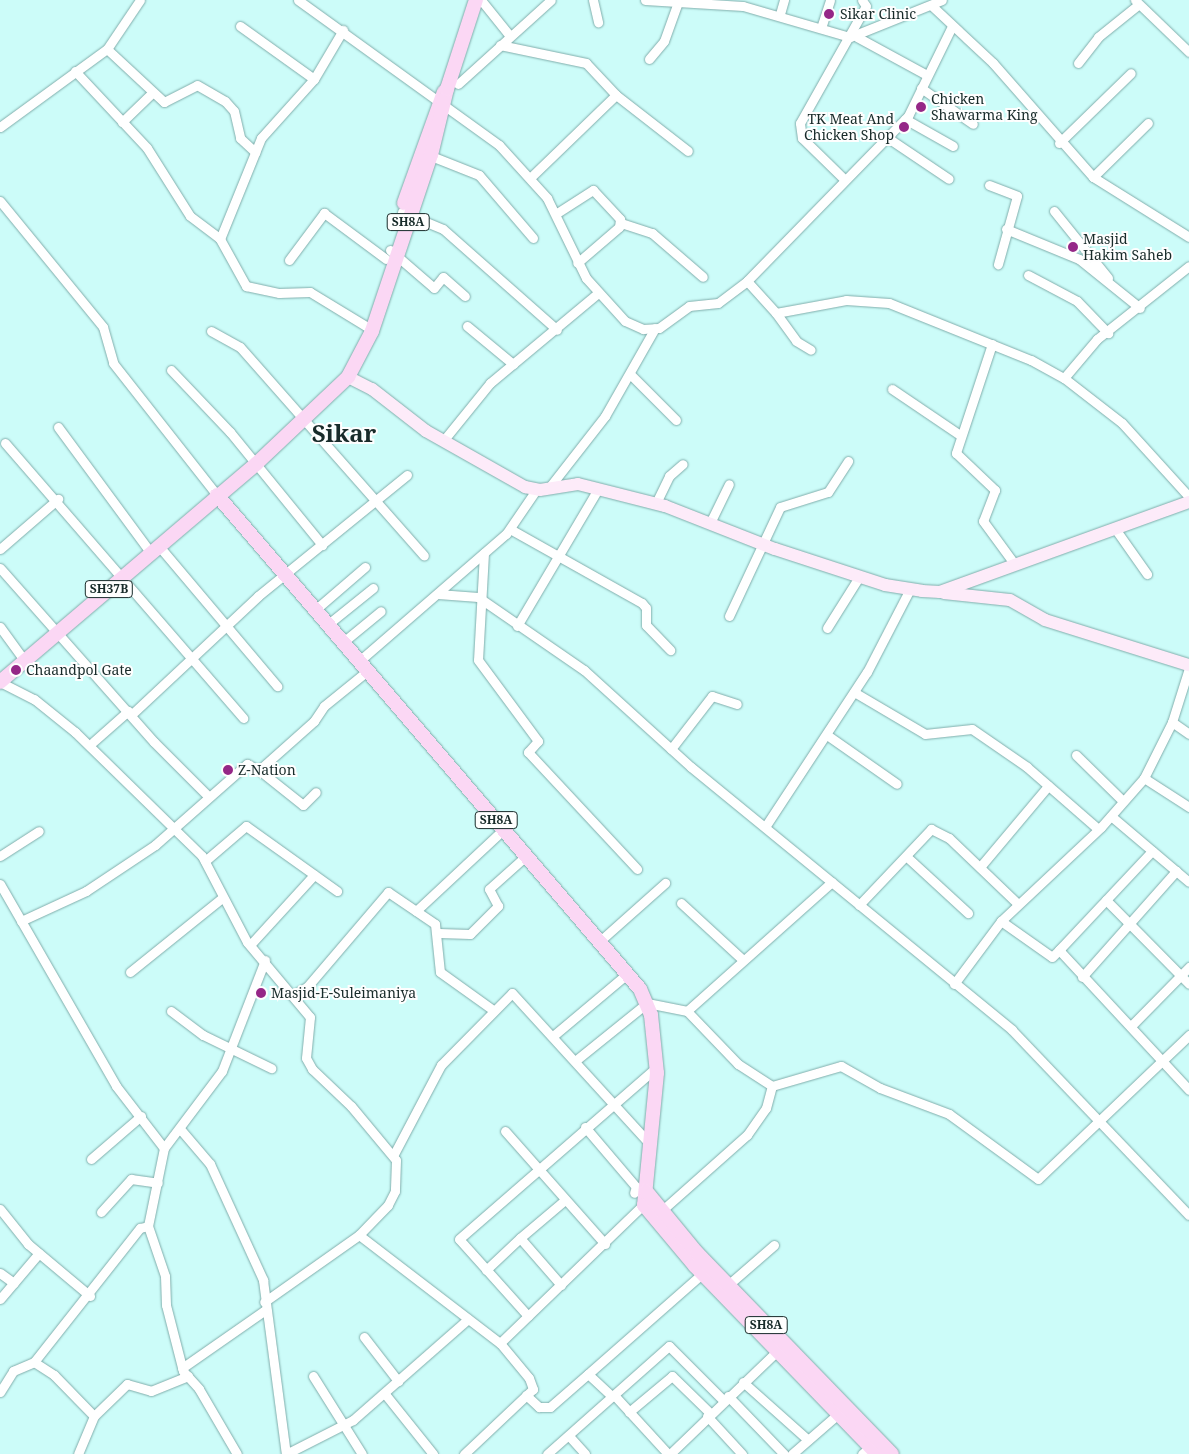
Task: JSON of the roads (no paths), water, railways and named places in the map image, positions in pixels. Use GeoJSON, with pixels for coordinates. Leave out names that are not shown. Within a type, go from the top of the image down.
{"type":"FeatureCollection","features":[{"type":"Feature","properties":{"kind":"main road","name":"SH8A"},"geometry":{"type":"LineString","coordinates":[[361,353],[366,326],[406,214],[441,106],[452,86],[476,0]]}},
{"type":"Feature","properties":{"kind":"main road","name":"SH8A"},"geometry":{"type":"LineString","coordinates":[[391,254],[361,353],[348,378],[256,464],[218,495],[362,667],[628,973],[647,1003],[656,1068],[652,1146],[644,1196],[702,1274],[838,1414],[870,1452]]}},
{"type":"Feature","properties":{"kind":"main road","name":"SH37B"},"geometry":{"type":"LineString","coordinates":[[0,682],[218,495]]}},
{"type":"Feature","properties":{"kind":"main road","name":"SH8A"},"geometry":{"type":"LineString","coordinates":[[658,1214],[892,1454]]}},
{"type":"Feature","properties":{"kind":"street"},"geometry":{"type":"LineString","coordinates":[[0,126],[107,49],[140,0]]}},
{"type":"Feature","properties":{"kind":"street"},"geometry":{"type":"LineString","coordinates":[[298,0],[342,30],[441,106],[482,130],[531,177],[558,213],[576,263],[597,294],[625,321],[643,329],[655,328],[689,306],[718,303],[747,281],[905,119],[952,26]]}},
{"type":"Feature","properties":{"kind":"street"},"geometry":{"type":"LineString","coordinates":[[481,0],[510,36]]}},
{"type":"Feature","properties":{"kind":"street"},"geometry":{"type":"LineString","coordinates":[[452,86],[551,0]]}},
{"type":"Feature","properties":{"kind":"street"},"geometry":{"type":"LineString","coordinates":[[594,0],[598,22]]}},
{"type":"Feature","properties":{"kind":"street"},"geometry":{"type":"LineString","coordinates":[[645,0],[706,1],[780,14],[853,37],[927,75]]}},
{"type":"Feature","properties":{"kind":"street"},"geometry":{"type":"LineString","coordinates":[[780,14],[784,0]]}},
{"type":"Feature","properties":{"kind":"street"},"geometry":{"type":"LineString","coordinates":[[821,28],[830,0]]}},
{"type":"Feature","properties":{"kind":"street"},"geometry":{"type":"LineString","coordinates":[[845,180],[799,132],[800,123],[853,37],[866,6],[862,0]]}},
{"type":"Feature","properties":{"kind":"street"},"geometry":{"type":"LineString","coordinates":[[853,37],[926,4],[942,0]]}},
{"type":"Feature","properties":{"kind":"street"},"geometry":{"type":"LineString","coordinates":[[649,59],[664,41],[678,2]]}},
{"type":"Feature","properties":{"kind":"street"},"geometry":{"type":"LineString","coordinates":[[1078,63],[1098,37],[1137,2],[1189,52]]}},
{"type":"Feature","properties":{"kind":"street"},"geometry":{"type":"LineString","coordinates":[[926,4],[952,26],[1011,83],[1059,144],[1093,177],[1189,237]]}},
{"type":"Feature","properties":{"kind":"street"},"geometry":{"type":"LineString","coordinates":[[240,26],[314,80]]}},
{"type":"Feature","properties":{"kind":"street"},"geometry":{"type":"LineString","coordinates":[[220,240],[261,138],[314,80],[342,30]]}},
{"type":"Feature","properties":{"kind":"street"},"geometry":{"type":"LineString","coordinates":[[500,45],[582,61],[616,95],[688,152]]}},
{"type":"Feature","properties":{"kind":"street"},"geometry":{"type":"LineString","coordinates":[[107,49],[152,93],[167,102],[192,86],[206,89],[230,106],[240,138],[255,152]]}},
{"type":"Feature","properties":{"kind":"street"},"geometry":{"type":"LineString","coordinates":[[75,71],[147,148],[190,216],[220,240],[246,286],[279,293],[310,292],[366,326]]}},
{"type":"Feature","properties":{"kind":"street"},"geometry":{"type":"LineString","coordinates":[[1059,144],[1131,73]]}},
{"type":"Feature","properties":{"kind":"street"},"geometry":{"type":"LineString","coordinates":[[921,88],[973,124]]}},
{"type":"Feature","properties":{"kind":"street"},"geometry":{"type":"LineString","coordinates":[[122,122],[152,93]]}},
{"type":"Feature","properties":{"kind":"street"},"geometry":{"type":"LineString","coordinates":[[531,177],[616,95]]}},
{"type":"Feature","properties":{"kind":"street"},"geometry":{"type":"LineString","coordinates":[[905,119],[953,146]]}},
{"type":"Feature","properties":{"kind":"street"},"geometry":{"type":"LineString","coordinates":[[1093,177],[1148,123]]}},
{"type":"Feature","properties":{"kind":"street"},"geometry":{"type":"LineString","coordinates":[[888,138],[949,179]]}},
{"type":"Feature","properties":{"kind":"street"},"geometry":{"type":"LineString","coordinates":[[426,154],[479,175],[533,238]]}},
{"type":"Feature","properties":{"kind":"street"},"geometry":{"type":"LineString","coordinates":[[989,185],[1016,194],[998,264]]}},
{"type":"Feature","properties":{"kind":"street"},"geometry":{"type":"LineString","coordinates":[[558,213],[593,190],[621,223],[652,233],[703,277]]}},
{"type":"Feature","properties":{"kind":"street"},"geometry":{"type":"LineString","coordinates":[[0,201],[103,327],[113,364],[218,495]]}},
{"type":"Feature","properties":{"kind":"street"},"geometry":{"type":"LineString","coordinates":[[1054,211],[1112,285]]}},
{"type":"Feature","properties":{"kind":"street"},"geometry":{"type":"LineString","coordinates":[[289,260],[324,213],[391,254],[434,288],[444,277],[465,296]]}},
{"type":"Feature","properties":{"kind":"street"},"geometry":{"type":"LineString","coordinates":[[406,214],[443,229],[557,330]]}},
{"type":"Feature","properties":{"kind":"street"},"geometry":{"type":"LineString","coordinates":[[576,263],[621,223]]}},
{"type":"Feature","properties":{"kind":"street"},"geometry":{"type":"LineString","coordinates":[[1006,229],[1069,254],[1140,308]]}},
{"type":"Feature","properties":{"kind":"street"},"geometry":{"type":"LineString","coordinates":[[1064,378],[1093,343],[1140,308],[1189,266]]}},
{"type":"Feature","properties":{"kind":"street"},"geometry":{"type":"LineString","coordinates":[[1028,274],[1077,301],[1108,333]]}},
{"type":"Feature","properties":{"kind":"street"},"geometry":{"type":"LineString","coordinates":[[747,281],[776,313],[796,342],[811,350]]}},
{"type":"Feature","properties":{"kind":"street"},"geometry":{"type":"LineString","coordinates":[[443,441],[490,383],[557,330],[597,294]]}},
{"type":"Feature","properties":{"kind":"street"},"geometry":{"type":"LineString","coordinates":[[776,313],[838,301],[890,303],[992,344],[1064,378],[1122,423],[1189,497]]}},
{"type":"Feature","properties":{"kind":"street"},"geometry":{"type":"LineString","coordinates":[[467,326],[513,364]]}},
{"type":"Feature","properties":{"kind":"street"},"geometry":{"type":"LineString","coordinates":[[259,770],[314,721],[324,706],[362,667],[438,594],[510,529],[542,489],[596,429],[630,374],[655,328]]}},
{"type":"Feature","properties":{"kind":"street"},"geometry":{"type":"LineString","coordinates":[[211,331],[240,347],[376,498],[424,556]]}},
{"type":"Feature","properties":{"kind":"street"},"geometry":{"type":"LineString","coordinates":[[992,344],[960,435],[956,453],[960,462],[995,490],[983,521],[1013,562]]}},
{"type":"Feature","properties":{"kind":"street"},"geometry":{"type":"LineString","coordinates":[[171,370],[256,464],[322,545]]}},
{"type":"Feature","properties":{"kind":"street"},"geometry":{"type":"LineString","coordinates":[[630,374],[676,420]]}},
{"type":"Feature","properties":{"kind":"street"},"geometry":{"type":"LineString","coordinates":[[348,378],[372,389],[443,441],[542,489],[578,484],[656,503],[763,544],[859,577],[910,589],[1010,600],[1045,620],[1189,667],[1172,722],[1144,778],[1098,830],[1001,921],[954,984]]}},
{"type":"Feature","properties":{"kind":"street"},"geometry":{"type":"LineString","coordinates":[[892,389],[960,435]]}},
{"type":"Feature","properties":{"kind":"street"},"geometry":{"type":"LineString","coordinates":[[58,426],[154,549],[227,627],[277,686]]}},
{"type":"Feature","properties":{"kind":"street"},"geometry":{"type":"LineString","coordinates":[[4,443],[58,499],[243,718]]}},
{"type":"Feature","properties":{"kind":"street"},"geometry":{"type":"LineString","coordinates":[[729,616],[780,507],[828,492],[848,461]]}},
{"type":"Feature","properties":{"kind":"street"},"geometry":{"type":"LineString","coordinates":[[656,503],[669,476],[682,464]]}},
{"type":"Feature","properties":{"kind":"street"},"geometry":{"type":"LineString","coordinates":[[93,742],[130,713],[285,575],[407,474]]}},
{"type":"Feature","properties":{"kind":"street"},"geometry":{"type":"LineString","coordinates":[[710,523],[729,484]]}},
{"type":"Feature","properties":{"kind":"street"},"geometry":{"type":"LineString","coordinates":[[517,626],[562,556],[598,489]]}},
{"type":"Feature","properties":{"kind":"street"},"geometry":{"type":"LineString","coordinates":[[0,549],[58,499]]}},
{"type":"Feature","properties":{"kind":"street"},"geometry":{"type":"LineString","coordinates":[[940,592],[1013,562],[1116,530],[1189,502]]}},
{"type":"Feature","properties":{"kind":"street"},"geometry":{"type":"LineString","coordinates":[[510,529],[562,556],[642,603],[646,608],[646,625],[670,650]]}},
{"type":"Feature","properties":{"kind":"street"},"geometry":{"type":"LineString","coordinates":[[1116,530],[1147,574]]}},
{"type":"Feature","properties":{"kind":"street"},"geometry":{"type":"LineString","coordinates":[[484,553],[478,598],[478,660],[538,742],[528,752],[637,869]]}},
{"type":"Feature","properties":{"kind":"street"},"geometry":{"type":"LineString","coordinates":[[315,610],[365,567]]}},
{"type":"Feature","properties":{"kind":"street"},"geometry":{"type":"LineString","coordinates":[[0,568],[59,631],[130,713],[208,796]]}},
{"type":"Feature","properties":{"kind":"street"},"geometry":{"type":"LineString","coordinates":[[827,628],[859,577]]}},
{"type":"Feature","properties":{"kind":"street"},"geometry":{"type":"LineString","coordinates":[[327,625],[373,588]]}},
{"type":"Feature","properties":{"kind":"street"},"geometry":{"type":"LineString","coordinates":[[764,827],[854,692],[910,589]]}},
{"type":"Feature","properties":{"kind":"street"},"geometry":{"type":"LineString","coordinates":[[438,594],[478,598],[584,670],[671,749],[1012,1030],[1098,1124],[1189,1215]]}},
{"type":"Feature","properties":{"kind":"street"},"geometry":{"type":"LineString","coordinates":[[342,643],[381,611]]}},
{"type":"Feature","properties":{"kind":"street"},"geometry":{"type":"LineString","coordinates":[[0,627],[24,660]]}},
{"type":"Feature","properties":{"kind":"street"},"geometry":{"type":"LineString","coordinates":[[0,682],[34,699],[75,732],[175,827],[204,861],[222,898],[250,945],[310,1017],[306,1058],[312,1069],[351,1106],[393,1156],[397,1171],[392,1197],[359,1235],[265,1306],[185,1372],[151,1392],[127,1384],[94,1416],[78,1454]]}},
{"type":"Feature","properties":{"kind":"street"},"geometry":{"type":"LineString","coordinates":[[854,692],[925,734],[972,729],[1048,786],[1098,830]]}},
{"type":"Feature","properties":{"kind":"street"},"geometry":{"type":"LineString","coordinates":[[671,749],[712,696],[737,704]]}},
{"type":"Feature","properties":{"kind":"street"},"geometry":{"type":"LineString","coordinates":[[1172,722],[1189,734]]}},
{"type":"Feature","properties":{"kind":"street"},"geometry":{"type":"LineString","coordinates":[[827,735],[897,784]]}},
{"type":"Feature","properties":{"kind":"street"},"geometry":{"type":"LineString","coordinates":[[1076,755],[1123,801]]}},
{"type":"Feature","properties":{"kind":"street"},"geometry":{"type":"LineString","coordinates":[[21,920],[86,891],[175,827],[208,796],[247,764],[259,770],[303,805],[316,792]]}},
{"type":"Feature","properties":{"kind":"street"},"geometry":{"type":"LineString","coordinates":[[1144,778],[1189,807]]}},
{"type":"Feature","properties":{"kind":"street"},"geometry":{"type":"LineString","coordinates":[[980,867],[1048,786]]}},
{"type":"Feature","properties":{"kind":"street"},"geometry":{"type":"LineString","coordinates":[[1110,816],[1189,882]]}},
{"type":"Feature","properties":{"kind":"street"},"geometry":{"type":"LineString","coordinates":[[204,861],[246,826],[337,890]]}},
{"type":"Feature","properties":{"kind":"street"},"geometry":{"type":"LineString","coordinates":[[416,911],[504,829]]}},
{"type":"Feature","properties":{"kind":"street"},"geometry":{"type":"LineString","coordinates":[[859,905],[907,857],[931,829],[949,838],[1018,904]]}},
{"type":"Feature","properties":{"kind":"street"},"geometry":{"type":"LineString","coordinates":[[0,856],[39,831]]}},
{"type":"Feature","properties":{"kind":"street"},"geometry":{"type":"LineString","coordinates":[[1001,921],[1052,957],[1152,851]]}},
{"type":"Feature","properties":{"kind":"street"},"geometry":{"type":"LineString","coordinates":[[439,933],[470,934],[498,906],[489,890],[527,855]]}},
{"type":"Feature","properties":{"kind":"street"},"geometry":{"type":"LineString","coordinates":[[907,857],[968,913]]}},
{"type":"Feature","properties":{"kind":"street"},"geometry":{"type":"LineString","coordinates":[[1082,977],[1132,925],[1176,871]]}},
{"type":"Feature","properties":{"kind":"street"},"geometry":{"type":"LineString","coordinates":[[250,945],[314,874]]}},
{"type":"Feature","properties":{"kind":"street"},"geometry":{"type":"LineString","coordinates":[[687,1012],[832,882]]}},
{"type":"Feature","properties":{"kind":"street"},"geometry":{"type":"LineString","coordinates":[[601,940],[665,883]]}},
{"type":"Feature","properties":{"kind":"street"},"geometry":{"type":"LineString","coordinates":[[0,884],[3,898],[21,920],[84,1023],[112,1078],[164,1148]]}},
{"type":"Feature","properties":{"kind":"street"},"geometry":{"type":"LineString","coordinates":[[293,995],[307,987],[388,892],[428,917],[439,933],[436,959],[440,972],[494,1010]]}},
{"type":"Feature","properties":{"kind":"street"},"geometry":{"type":"LineString","coordinates":[[130,972],[222,898]]}},
{"type":"Feature","properties":{"kind":"street"},"geometry":{"type":"LineString","coordinates":[[1106,900],[1189,984]]}},
{"type":"Feature","properties":{"kind":"street"},"geometry":{"type":"LineString","coordinates":[[681,903],[743,960]]}},
{"type":"Feature","properties":{"kind":"street"},"geometry":{"type":"LineString","coordinates":[[1061,948],[1082,977],[1131,1026],[1160,1062],[1189,1090]]}},
{"type":"Feature","properties":{"kind":"street"},"geometry":{"type":"LineString","coordinates":[[237,1454],[185,1372],[166,1305],[165,1276],[148,1226],[164,1148],[182,1130],[222,1071],[264,960]]}},
{"type":"Feature","properties":{"kind":"street"},"geometry":{"type":"LineString","coordinates":[[1131,1026],[1189,967]]}},
{"type":"Feature","properties":{"kind":"street"},"geometry":{"type":"LineString","coordinates":[[553,1036],[628,973]]}},
{"type":"Feature","properties":{"kind":"street"},"geometry":{"type":"LineString","coordinates":[[393,1156],[441,1065],[512,993],[652,1146]]}},
{"type":"Feature","properties":{"kind":"street"},"geometry":{"type":"LineString","coordinates":[[575,1061],[647,1003],[687,1012],[738,1064],[772,1086],[841,1066],[880,1088],[948,1114],[1038,1179],[1098,1124],[1189,1035]]}},
{"type":"Feature","properties":{"kind":"street"},"geometry":{"type":"LineString","coordinates":[[171,1010],[203,1035],[271,1068]]}},
{"type":"Feature","properties":{"kind":"street"},"geometry":{"type":"LineString","coordinates":[[528,1316],[459,1239],[539,1170],[585,1127],[656,1068]]}},
{"type":"Feature","properties":{"kind":"street"},"geometry":{"type":"LineString","coordinates":[[658,1214],[747,1135],[766,1108],[772,1086]]}},
{"type":"Feature","properties":{"kind":"street"},"geometry":{"type":"LineString","coordinates":[[90,1159],[141,1116]]}},
{"type":"Feature","properties":{"kind":"street"},"geometry":{"type":"LineString","coordinates":[[500,1343],[605,1244],[644,1196],[585,1127]]}},
{"type":"Feature","properties":{"kind":"street"},"geometry":{"type":"LineString","coordinates":[[182,1130],[214,1172],[263,1280],[286,1454],[343,1426],[386,1394],[468,1319]]}},
{"type":"Feature","properties":{"kind":"street"},"geometry":{"type":"LineString","coordinates":[[505,1131],[605,1244]]}},
{"type":"Feature","properties":{"kind":"street"},"geometry":{"type":"LineString","coordinates":[[101,1212],[131,1179],[158,1183]]}},
{"type":"Feature","properties":{"kind":"street"},"geometry":{"type":"LineString","coordinates":[[486,1270],[565,1200]]}},
{"type":"Feature","properties":{"kind":"street"},"geometry":{"type":"LineString","coordinates":[[1,1211],[39,1253],[90,1296]]}},
{"type":"Feature","properties":{"kind":"street"},"geometry":{"type":"LineString","coordinates":[[2,1387],[13,1372],[34,1362],[90,1296],[140,1228],[148,1226]]}},
{"type":"Feature","properties":{"kind":"street"},"geometry":{"type":"LineString","coordinates":[[359,1235],[500,1343],[529,1378],[533,1389],[467,1453]]}},
{"type":"Feature","properties":{"kind":"street"},"geometry":{"type":"LineString","coordinates":[[520,1238],[561,1285]]}},
{"type":"Feature","properties":{"kind":"street"},"geometry":{"type":"LineString","coordinates":[[728,1285],[774,1246]]}},
{"type":"Feature","properties":{"kind":"street"},"geometry":{"type":"LineString","coordinates":[[0,1299],[39,1253]]}},
{"type":"Feature","properties":{"kind":"street"},"geometry":{"type":"LineString","coordinates":[[0,1273],[14,1283]]}},
{"type":"Feature","properties":{"kind":"street"},"geometry":{"type":"LineString","coordinates":[[526,1395],[539,1407],[550,1407],[702,1274]]}},
{"type":"Feature","properties":{"kind":"street"},"geometry":{"type":"LineString","coordinates":[[364,1337],[398,1381]]}},
{"type":"Feature","properties":{"kind":"street"},"geometry":{"type":"LineString","coordinates":[[547,1454],[669,1346],[784,1454]]}},
{"type":"Feature","properties":{"kind":"street"},"geometry":{"type":"LineString","coordinates":[[588,1374],[613,1396],[669,1454],[725,1398],[777,1351]]}},
{"type":"Feature","properties":{"kind":"street"},"geometry":{"type":"LineString","coordinates":[[34,1362],[54,1375],[94,1416]]}},
{"type":"Feature","properties":{"kind":"street"},"geometry":{"type":"LineString","coordinates":[[312,1376],[362,1454]]}},
{"type":"Feature","properties":{"kind":"street"},"geometry":{"type":"LineString","coordinates":[[629,1412],[672,1376],[742,1454]]}},
{"type":"Feature","properties":{"kind":"street"},"geometry":{"type":"LineString","coordinates":[[743,1382],[808,1440]]}},
{"type":"Feature","properties":{"kind":"street"},"geometry":{"type":"LineString","coordinates":[[386,1394],[434,1454]]}},
{"type":"Feature","properties":{"kind":"street"},"geometry":{"type":"LineString","coordinates":[[792,1454],[838,1414]]}},
{"type":"Feature","properties":{"kind":"street"},"geometry":{"type":"LineString","coordinates":[[569,1436],[585,1454]]}},
{"type":"Feature","properties":{"kind":"place","name":"Sikar Clinic"},"geometry":{"type":"Point","coordinates":[829,14]}},
{"type":"Feature","properties":{"kind":"place","name":"Chicken Shawarma King"},"geometry":{"type":"Point","coordinates":[921,107]}},
{"type":"Feature","properties":{"kind":"place","name":"TK Meat And Chicken Shop"},"geometry":{"type":"Point","coordinates":[904,127]}},
{"type":"Feature","properties":{"kind":"place","name":"Masjid Hakim Saheb"},"geometry":{"type":"Point","coordinates":[1073,247]}},
{"type":"Feature","properties":{"kind":"place","name":"Chaandpol Gate"},"geometry":{"type":"Point","coordinates":[16,670]}},
{"type":"Feature","properties":{"kind":"place","name":"Z-Nation"},"geometry":{"type":"Point","coordinates":[228,770]}},
{"type":"Feature","properties":{"kind":"place","name":"Masjid-E-Suleimaniya"},"geometry":{"type":"Point","coordinates":[261,993]}},
{"type":"Feature","properties":{"kind":"district","name":"Sikar"},"geometry":{"type":"Point","coordinates":[344,433]}}]}
